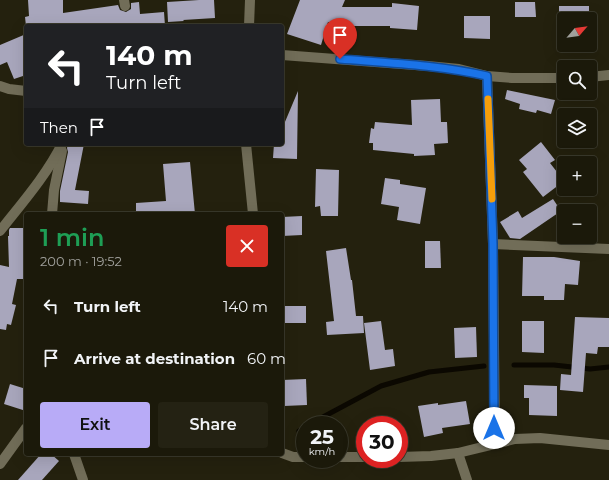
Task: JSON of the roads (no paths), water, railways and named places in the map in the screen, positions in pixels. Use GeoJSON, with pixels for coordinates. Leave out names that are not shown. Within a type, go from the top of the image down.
{"type":"FeatureCollection","features":[{"type":"Feature","properties":{"kind":"street"},"geometry":{"type":"LineString","coordinates":[[249,24],[250,0]]}},
{"type":"Feature","properties":{"kind":"street"},"geometry":{"type":"LineString","coordinates":[[284,55],[459,69],[487,76],[512,78],[557,78]]}},
{"type":"Feature","properties":{"kind":"street"},"geometry":{"type":"LineString","coordinates":[[597,76],[609,75]]}},
{"type":"Feature","properties":{"kind":"street"},"geometry":{"type":"LineString","coordinates":[[487,76],[493,244],[495,443]]}},
{"type":"Feature","properties":{"kind":"street"},"geometry":{"type":"LineString","coordinates":[[0,86],[24,92]]}},
{"type":"Feature","properties":{"kind":"street"},"geometry":{"type":"LineString","coordinates":[[0,231],[31,192],[62,146]]}},
{"type":"Feature","properties":{"kind":"street"},"geometry":{"type":"LineString","coordinates":[[52,212],[54,190],[63,146]]}},
{"type":"Feature","properties":{"kind":"street"},"geometry":{"type":"LineString","coordinates":[[246,146],[254,212]]}},
{"type":"Feature","properties":{"kind":"street"},"geometry":{"type":"LineString","coordinates":[[493,244],[609,249]]}},
{"type":"Feature","properties":{"kind":"street"},"geometry":{"type":"LineString","coordinates":[[0,464],[24,431]]}},
{"type":"Feature","properties":{"kind":"street"},"geometry":{"type":"LineString","coordinates":[[408,457],[458,453],[495,443],[540,438],[609,445]]}},
{"type":"Feature","properties":{"kind":"street"},"geometry":{"type":"LineString","coordinates":[[458,453],[467,480]]}},
{"type":"Feature","properties":{"kind":"street"},"geometry":{"type":"LineString","coordinates":[[284,454],[296,457]]}},
{"type":"Feature","properties":{"kind":"street"},"geometry":{"type":"LineString","coordinates":[[75,456],[83,480]]}},
{"type":"Feature","properties":{"kind":"waterway"},"geometry":{"type":"LineString","coordinates":[[514,365],[554,365],[590,369],[609,367]]}},
{"type":"Feature","properties":{"kind":"waterway"},"geometry":{"type":"LineString","coordinates":[[325,416],[381,386],[429,372],[484,366]]}}]}
